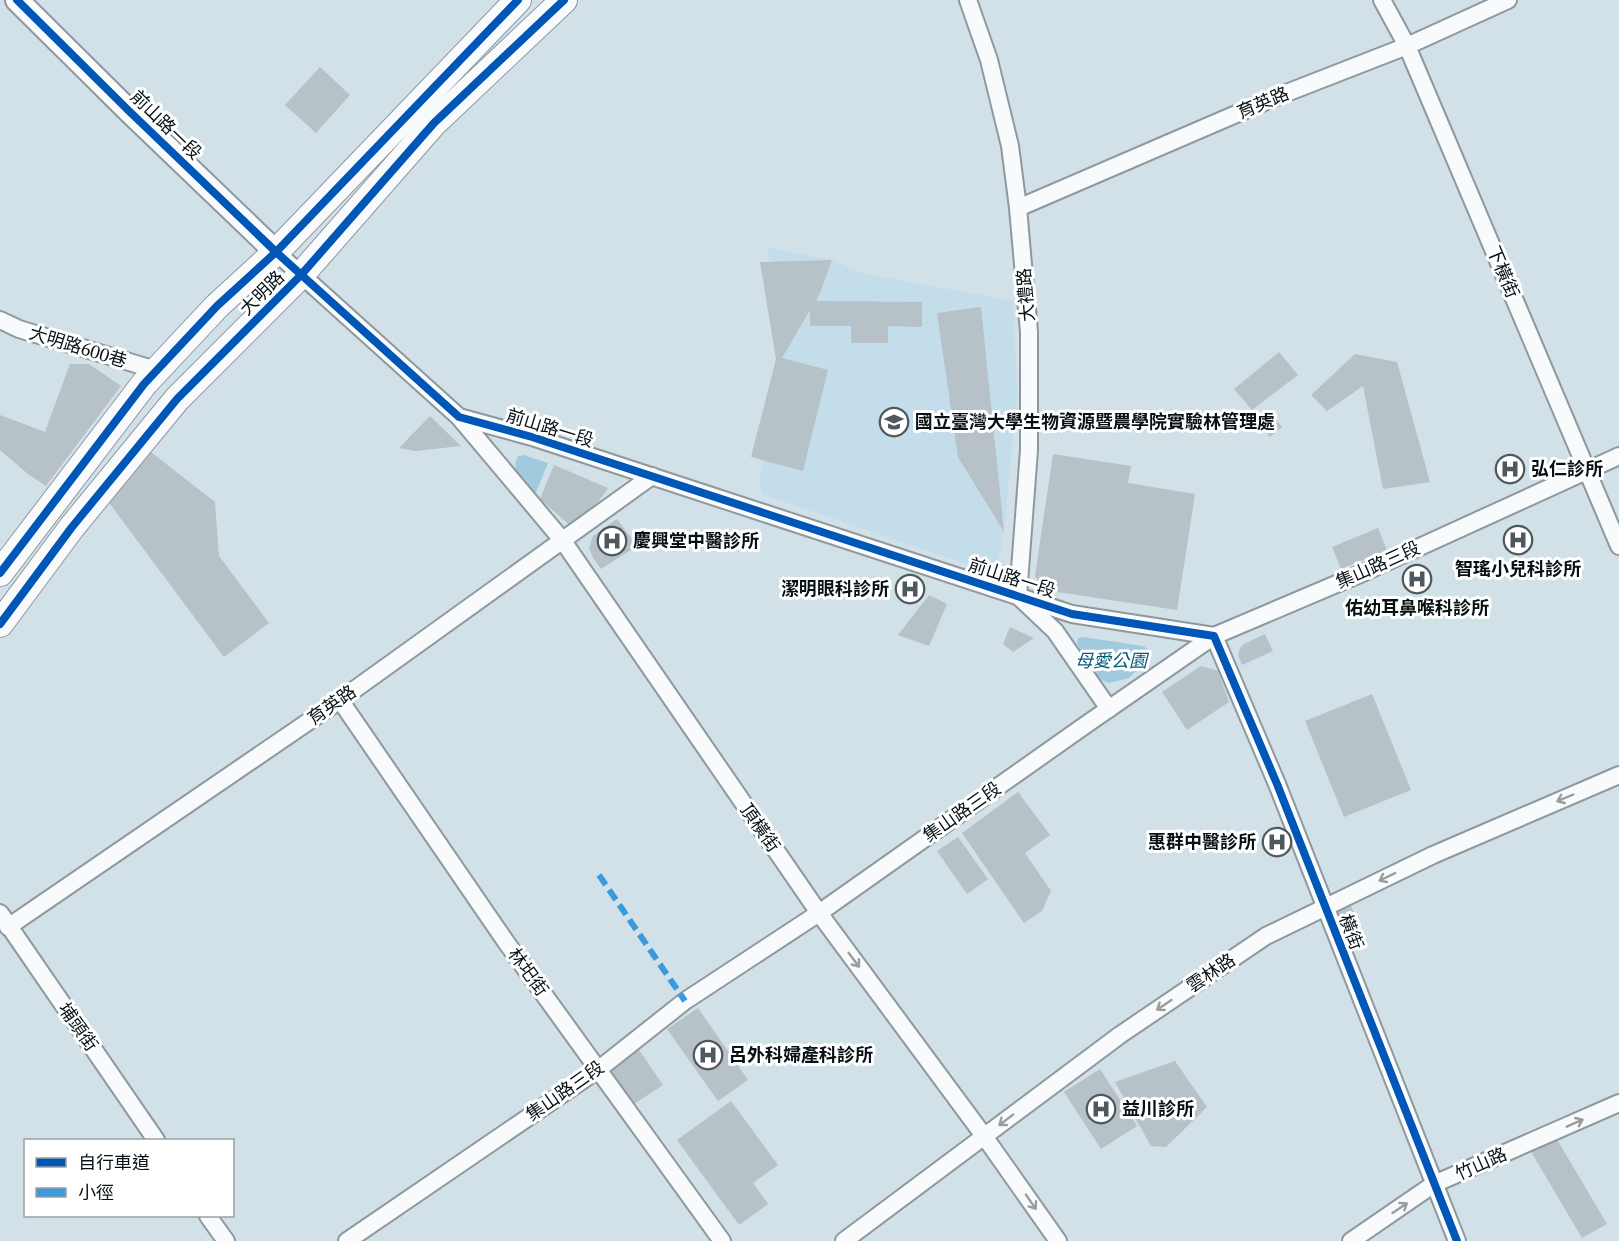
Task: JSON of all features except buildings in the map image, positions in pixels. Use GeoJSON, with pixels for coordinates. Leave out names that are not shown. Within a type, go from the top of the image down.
{"type":"FeatureCollection","features":[{"type":"Feature","properties":{"kind":"main road","name":"大明路"},"geometry":{"type":"LineString","coordinates":[[0,573],[156,370],[217,306],[276,252],[518,0]]}},
{"type":"Feature","properties":{"kind":"main road","name":"大明路"},"geometry":{"type":"LineString","coordinates":[[0,624],[72,527],[177,399],[301,275],[434,123],[564,0]]}},
{"type":"Feature","properties":{"kind":"street","name":"前山路一段"},"geometry":{"type":"LineString","coordinates":[[17,0],[276,252],[459,417],[532,437],[1072,614],[1214,636]]}},
{"type":"Feature","properties":{"kind":"street","name":"大禮路"},"geometry":{"type":"LineString","coordinates":[[968,0],[989,60],[1008,135],[1018,208],[1029,332],[1029,450],[1018,596]]}},
{"type":"Feature","properties":{"kind":"street","name":"下橫街"},"geometry":{"type":"LineString","coordinates":[[1382,0],[1407,46],[1619,546]]}},
{"type":"Feature","properties":{"kind":"street","name":"育英路"},"geometry":{"type":"LineString","coordinates":[[1018,208],[1271,99],[1407,46],[1508,0]]}},
{"type":"Feature","properties":{"kind":"street","name":"大明路600巷"},"geometry":{"type":"LineString","coordinates":[[0,320],[19,329],[156,370]]}},
{"type":"Feature","properties":{"kind":"street","name":"頂橫街"},"geometry":{"type":"LineString","coordinates":[[459,417],[563,541],[819,913],[984,1136],[1058,1241]]}},
{"type":"Feature","properties":{"kind":"street","name":"集山路三段"},"geometry":{"type":"LineString","coordinates":[[347,1241],[599,1069],[685,1001],[819,913],[1214,636],[1367,571],[1619,456]]}},
{"type":"Feature","properties":{"kind":"street","name":"育英路"},"geometry":{"type":"LineString","coordinates":[[4,920],[340,700],[652,476]]}},
{"type":"Feature","properties":{"kind":"street","name":"前山路一段"},"geometry":{"type":"LineString","coordinates":[[1018,596],[1054,631],[1109,709]]}},
{"type":"Feature","properties":{"kind":"street","name":"橫街"},"geometry":{"type":"LineString","coordinates":[[1214,636],[1277,784],[1457,1241]]}},
{"type":"Feature","properties":{"kind":"street","name":"林圯街"},"geometry":{"type":"LineString","coordinates":[[340,700],[506,942],[722,1241]]}},
{"type":"Feature","properties":{"kind":"street","name":"雲林路"},"geometry":{"type":"LineString","coordinates":[[844,1241],[1120,1035],[1266,936],[1433,855],[1619,775]]}},
{"type":"Feature","properties":{"kind":"street","name":"埔頭街"},"geometry":{"type":"LineString","coordinates":[[4,920],[155,1139]]}},
{"type":"Feature","properties":{"kind":"street","name":"竹山路"},"geometry":{"type":"LineString","coordinates":[[1352,1241],[1434,1184],[1619,1103]]}},
{"type":"Feature","properties":{"kind":"street"},"geometry":{"type":"LineString","coordinates":[[209,1217],[226,1241]]}},
{"type":"Feature","properties":{"kind":"shaded area","name":"國立臺灣大學生物資源暨農學院實驗林管理處"},"geometry":{"type":"Polygon","coordinates":[[[768,248],[832,260],[861,273],[1013,301],[1017,393],[1004,532],[998,562],[983,570],[763,494],[759,479],[767,450],[778,366],[768,248]]]}},
{"type":"Feature","properties":{"kind":"green space"},"geometry":{"type":"Polygon","coordinates":[[[524,455],[548,463],[535,495],[517,472],[518,456],[524,455]]]}},
{"type":"Feature","properties":{"kind":"green space","name":"母愛公園"},"geometry":{"type":"Polygon","coordinates":[[[1078,638],[1143,646],[1149,650],[1149,657],[1129,678],[1109,683],[1097,678],[1077,644],[1078,638]]]}},
{"type":"Feature","properties":{"kind":"marked path"},"geometry":{"type":"LineString","coordinates":[[599,875],[685,1001]]}},
{"type":"Feature","properties":{"kind":"cycle path"},"geometry":{"type":"LineString","coordinates":[[17,0],[276,252],[459,417],[532,437],[1072,614],[1214,636],[1277,784],[1457,1241]]}},
{"type":"Feature","properties":{"kind":"cycle path"},"geometry":{"type":"LineString","coordinates":[[0,573],[144,384],[217,306],[276,252],[518,0]]}},
{"type":"Feature","properties":{"kind":"cycle path"},"geometry":{"type":"LineString","coordinates":[[0,624],[72,527],[177,399],[301,275],[434,123],[564,0]]}},
{"type":"Feature","properties":{"kind":"place","name":"國立臺灣大學生物資源暨農學院實驗林管理處"},"geometry":{"type":"Point","coordinates":[894,422]}},
{"type":"Feature","properties":{"kind":"place","name":"弘仁診所"},"geometry":{"type":"Point","coordinates":[1510,469]}},
{"type":"Feature","properties":{"kind":"place","name":"智瑤小兒科診所"},"geometry":{"type":"Point","coordinates":[1518,540]}},
{"type":"Feature","properties":{"kind":"place","name":"慶興堂中醫診所"},"geometry":{"type":"Point","coordinates":[612,541]}},
{"type":"Feature","properties":{"kind":"place","name":"佑幼耳鼻喉科診所"},"geometry":{"type":"Point","coordinates":[1417,579]}},
{"type":"Feature","properties":{"kind":"place","name":"潔明眼科診所"},"geometry":{"type":"Point","coordinates":[910,589]}},
{"type":"Feature","properties":{"kind":"place","name":"惠群中醫診所"},"geometry":{"type":"Point","coordinates":[1277,842]}},
{"type":"Feature","properties":{"kind":"place","name":"呂外科婦產科診所"},"geometry":{"type":"Point","coordinates":[708,1055]}},
{"type":"Feature","properties":{"kind":"place","name":"益川診所"},"geometry":{"type":"Point","coordinates":[1101,1109]}}]}
